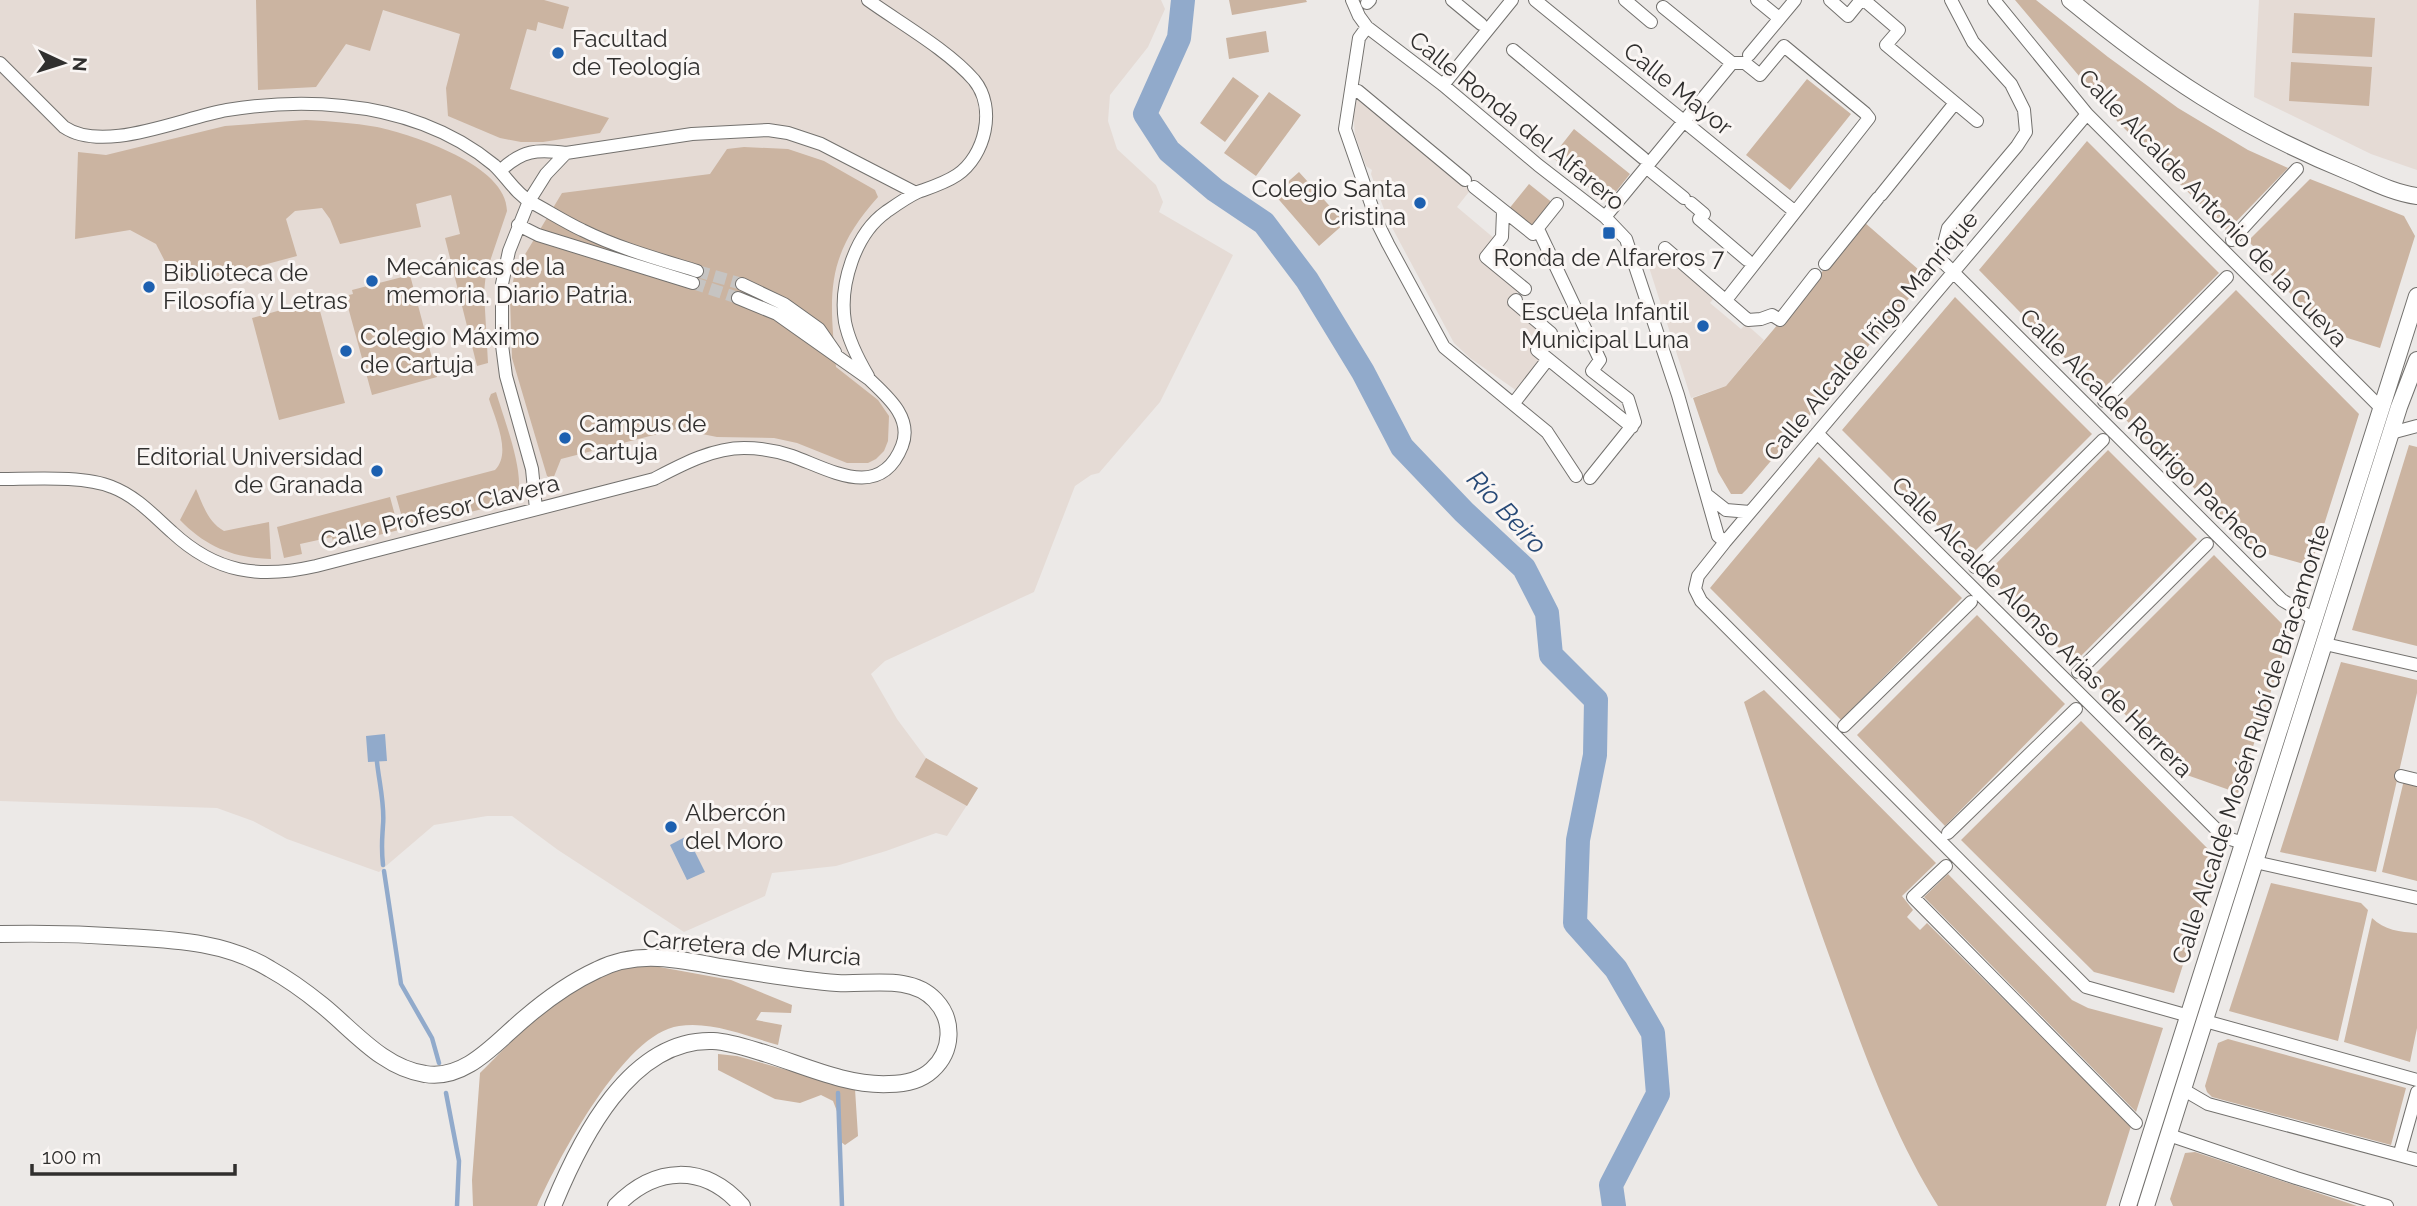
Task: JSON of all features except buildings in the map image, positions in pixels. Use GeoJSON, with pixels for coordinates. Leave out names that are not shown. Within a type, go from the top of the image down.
{"type":"FeatureCollection","features":[{"type":"Feature","properties":{"kind":"main road"},"geometry":{"type":"LineString","coordinates":[[2070,0],[2160,71],[2248,126],[2308,155],[2414,199]]}},
{"type":"Feature","properties":{"kind":"main road","name":"Calle Alcalde Mosén Rubí de Bracamonte"},"geometry":{"type":"LineString","coordinates":[[2128,1206],[2417,296]]}},
{"type":"Feature","properties":{"kind":"main road","name":"Calle Alcalde Mosén Rubí de Bracamonte"},"geometry":{"type":"LineString","coordinates":[[2147,1206],[2399,407],[2417,360]]}},
{"type":"Feature","properties":{"kind":"main road","name":"Carretera de Murcia"},"geometry":{"type":"LineString","coordinates":[[0,934],[175,940],[225,948],[272,969],[321,1004],[379,1054],[403,1067],[426,1074],[453,1072],[466,1066],[562,991],[597,970],[635,958],[677,960],[781,977],[840,983],[883,982],[911,985],[929,994],[942,1008],[949,1028],[947,1049],[936,1066],[923,1077],[903,1084],[878,1085],[850,1080],[738,1045],[713,1041],[670,1049],[649,1060],[620,1087],[580,1151],[553,1206]]}},
{"type":"Feature","properties":{"kind":"main road"},"geometry":{"type":"LineString","coordinates":[[616,1206],[640,1185],[673,1175],[688,1175],[715,1182],[742,1206]]}},
{"type":"Feature","properties":{"kind":"street"},"geometry":{"type":"LineString","coordinates":[[868,0],[955,62],[976,82],[985,103],[986,124],[982,144],[973,160],[960,173],[946,182],[916,193],[883,214],[867,231],[855,254],[845,288],[845,321],[854,352],[869,379]]}},
{"type":"Feature","properties":{"kind":"street"},"geometry":{"type":"LineString","coordinates":[[1352,0],[1367,27],[1359,38],[1345,129],[1378,224],[1444,347],[1547,432],[1576,476]]}},
{"type":"Feature","properties":{"kind":"street"},"geometry":{"type":"LineString","coordinates":[[1452,0],[1481,24]]}},
{"type":"Feature","properties":{"kind":"street"},"geometry":{"type":"LineString","coordinates":[[1443,85],[1512,0]]}},
{"type":"Feature","properties":{"kind":"street","name":"Calle Mayor"},"geometry":{"type":"LineString","coordinates":[[1535,0],[1794,211]]}},
{"type":"Feature","properties":{"kind":"street"},"geometry":{"type":"LineString","coordinates":[[1625,0],[1651,22]]}},
{"type":"Feature","properties":{"kind":"street"},"geometry":{"type":"LineString","coordinates":[[1757,0],[1779,19]]}},
{"type":"Feature","properties":{"kind":"street"},"geometry":{"type":"LineString","coordinates":[[1749,55],[1795,0]]}},
{"type":"Feature","properties":{"kind":"street"},"geometry":{"type":"LineString","coordinates":[[1830,0],[1849,16],[1862,0],[1899,30],[1886,45],[1977,121]]}},
{"type":"Feature","properties":{"kind":"street"},"geometry":{"type":"LineString","coordinates":[[1951,0],[1973,42],[2011,84],[2024,110],[2026,132],[1948,228],[1940,260],[1953,273]]}},
{"type":"Feature","properties":{"kind":"street","name":"Calle Alcalde Antonio de la Cueva"},"geometry":{"type":"LineString","coordinates":[[1994,0],[2087,114],[2381,408]]}},
{"type":"Feature","properties":{"kind":"street"},"geometry":{"type":"LineString","coordinates":[[1663,7],[1731,63],[1745,63],[1760,75],[1784,46],[1869,118],[1794,211],[1793,216],[1728,301]]}},
{"type":"Feature","properties":{"kind":"street","name":"Calle Ronda del Alfarero"},"geometry":{"type":"LineString","coordinates":[[1367,27],[1443,85],[1605,218],[1626,239],[1718,536],[1725,541]]}},
{"type":"Feature","properties":{"kind":"street"},"geometry":{"type":"LineString","coordinates":[[1513,50],[1643,158]]}},
{"type":"Feature","properties":{"kind":"street"},"geometry":{"type":"LineString","coordinates":[[1605,218],[1731,63]]}},
{"type":"Feature","properties":{"kind":"street"},"geometry":{"type":"LineString","coordinates":[[0,64],[64,127],[73,133],[89,137],[113,138],[230,110],[303,104],[344,106],[397,115],[439,130],[468,145],[500,171],[528,201],[593,235],[695,277],[538,235],[518,225]]}},
{"type":"Feature","properties":{"kind":"street"},"geometry":{"type":"LineString","coordinates":[[1358,91],[1533,234],[1557,204]]}},
{"type":"Feature","properties":{"kind":"street"},"geometry":{"type":"LineString","coordinates":[[1825,264],[1955,103]]}},
{"type":"Feature","properties":{"kind":"street","name":"Calle Alcalde Iñigo Manrique"},"geometry":{"type":"LineString","coordinates":[[2087,114],[1725,541],[1698,576],[1695,589],[1701,601],[2086,987],[2189,1016]]}},
{"type":"Feature","properties":{"kind":"street"},"geometry":{"type":"LineString","coordinates":[[500,171],[529,152],[543,150],[566,153],[692,134],[768,130],[788,133],[821,144],[916,193]]}},
{"type":"Feature","properties":{"kind":"street"},"geometry":{"type":"LineString","coordinates":[[536,509],[532,469],[506,376],[502,345],[502,284],[518,225],[528,201],[545,174],[566,153]]}},
{"type":"Feature","properties":{"kind":"street"},"geometry":{"type":"LineString","coordinates":[[2232,240],[2297,169]]}},
{"type":"Feature","properties":{"kind":"street"},"geometry":{"type":"LineString","coordinates":[[1652,172],[1704,214],[1699,219],[1748,260]]}},
{"type":"Feature","properties":{"kind":"street"},"geometry":{"type":"LineString","coordinates":[[1503,212],[1502,237],[1486,257],[1521,294],[1514,302],[1551,333],[1537,350],[1632,427]]}},
{"type":"Feature","properties":{"kind":"street"},"geometry":{"type":"LineString","coordinates":[[1538,229],[1600,360],[1592,371],[1628,399],[1636,422],[1590,478]]}},
{"type":"Feature","properties":{"kind":"street"},"geometry":{"type":"LineString","coordinates":[[1665,248],[1748,320],[1772,315],[1780,320],[1815,275]]}},
{"type":"Feature","properties":{"kind":"street","name":"Calle Alcalde Rodrigo Pacheco"},"geometry":{"type":"LineString","coordinates":[[1953,273],[2282,600],[2314,619]]}},
{"type":"Feature","properties":{"kind":"street"},"geometry":{"type":"LineString","coordinates":[[2104,401],[2227,277]]}},
{"type":"Feature","properties":{"kind":"street","name":"Calle Profesor Clavera"},"geometry":{"type":"LineString","coordinates":[[742,284],[784,304],[819,329],[841,361]]}},
{"type":"Feature","properties":{"kind":"street","name":"Calle Profesor Clavera"},"geometry":{"type":"LineString","coordinates":[[0,479],[83,481],[113,486],[145,507],[183,543],[204,557],[243,572],[266,574],[307,568],[654,479],[684,464],[731,449],[775,452],[844,478],[860,479],[876,475],[890,466],[904,443],[905,427],[898,409],[869,379],[777,314],[738,298]]}},
{"type":"Feature","properties":{"kind":"street"},"geometry":{"type":"LineString","coordinates":[[1517,399],[1548,359]]}},
{"type":"Feature","properties":{"kind":"street"},"geometry":{"type":"LineString","coordinates":[[2399,407],[2416,426]]}},
{"type":"Feature","properties":{"kind":"street"},"geometry":{"type":"LineString","coordinates":[[2391,433],[2416,426]]}},
{"type":"Feature","properties":{"kind":"street","name":"Calle Alcalde Alonso Arias de Herrera"},"geometry":{"type":"LineString","coordinates":[[1817,433],[2224,837],[2243,843]]}},
{"type":"Feature","properties":{"kind":"street"},"geometry":{"type":"LineString","coordinates":[[1975,568],[2103,440]]}},
{"type":"Feature","properties":{"kind":"street"},"geometry":{"type":"LineString","coordinates":[[1707,495],[1726,510],[1750,512]]}},
{"type":"Feature","properties":{"kind":"street"},"geometry":{"type":"LineString","coordinates":[[2078,672],[2207,544]]}},
{"type":"Feature","properties":{"kind":"street"},"geometry":{"type":"LineString","coordinates":[[1844,726],[1971,602]]}},
{"type":"Feature","properties":{"kind":"street"},"geometry":{"type":"LineString","coordinates":[[2325,644],[2417,664]]}},
{"type":"Feature","properties":{"kind":"street"},"geometry":{"type":"LineString","coordinates":[[1948,833],[2076,709]]}},
{"type":"Feature","properties":{"kind":"street"},"geometry":{"type":"LineString","coordinates":[[2401,776],[2417,780]]}},
{"type":"Feature","properties":{"kind":"street"},"geometry":{"type":"LineString","coordinates":[[2255,862],[2417,898]]}},
{"type":"Feature","properties":{"kind":"street"},"geometry":{"type":"LineString","coordinates":[[1946,866],[1913,897],[2136,1123]]}},
{"type":"Feature","properties":{"kind":"street"},"geometry":{"type":"LineString","coordinates":[[2205,1021],[2417,1080]]}},
{"type":"Feature","properties":{"kind":"street"},"geometry":{"type":"LineString","coordinates":[[2184,1090],[2208,1104],[2417,1160]]}},
{"type":"Feature","properties":{"kind":"street"},"geometry":{"type":"LineString","coordinates":[[2401,1149],[2417,1092]]}},
{"type":"Feature","properties":{"kind":"street"},"geometry":{"type":"LineString","coordinates":[[2169,1135],[2387,1206]]}},
{"type":"Feature","properties":{"kind":"shaded area","name":"Campus de Cartuja"},"geometry":{"type":"Polygon","coordinates":[[[0,0],[1161,0],[1165,9],[1148,47],[1110,95],[1108,121],[1117,149],[1156,185],[1163,202],[1159,212],[1233,255],[1160,402],[1099,473],[1075,486],[1034,592],[885,661],[871,674],[897,719],[926,758],[978,788],[947,836],[936,833],[836,866],[772,873],[765,896],[684,932],[558,850],[512,816],[487,816],[434,825],[379,872],[287,839],[253,821],[217,808],[0,801],[0,0]]]}},
{"type":"Feature","properties":{"kind":"shaded area"},"geometry":{"type":"Polygon","coordinates":[[[256,0],[544,0],[569,7],[563,29],[538,22],[536,31],[527,29],[510,89],[609,118],[600,133],[543,142],[521,142],[500,138],[448,116],[446,88],[460,34],[383,10],[370,51],[346,44],[316,87],[258,90],[256,0]]]}},
{"type":"Feature","properties":{"kind":"shaded area"},"geometry":{"type":"Polygon","coordinates":[[[1229,0],[1306,0],[1307,2],[1232,15],[1229,0]]]}},
{"type":"Feature","properties":{"kind":"shaded area"},"geometry":{"type":"Polygon","coordinates":[[[2015,0],[2036,0],[2178,108],[2248,150],[2288,168],[2227,231],[2118,122],[2015,0]]]}},
{"type":"Feature","properties":{"kind":"shaded area"},"geometry":{"type":"Polygon","coordinates":[[[2259,0],[2417,0],[2417,170],[2371,154],[2254,97],[2259,0]]]}},
{"type":"Feature","properties":{"kind":"shaded area"},"geometry":{"type":"Polygon","coordinates":[[[2294,13],[2375,18],[2372,57],[2292,53],[2294,13]]]}},
{"type":"Feature","properties":{"kind":"shaded area"},"geometry":{"type":"Polygon","coordinates":[[[1266,31],[1269,52],[1229,59],[1226,38],[1266,31]]]}},
{"type":"Feature","properties":{"kind":"shaded area"},"geometry":{"type":"Polygon","coordinates":[[[2291,62],[2372,67],[2369,106],[2289,101],[2291,62]]]}},
{"type":"Feature","properties":{"kind":"shaded area"},"geometry":{"type":"Polygon","coordinates":[[[1233,77],[1259,96],[1225,142],[1200,123],[1233,77]]]}},
{"type":"Feature","properties":{"kind":"shaded area"},"geometry":{"type":"Polygon","coordinates":[[[1807,79],[1851,114],[1790,190],[1746,155],[1807,79]]]}},
{"type":"Feature","properties":{"kind":"shaded area"},"geometry":{"type":"Polygon","coordinates":[[[1269,92],[1301,115],[1256,176],[1224,153],[1269,92]]]}},
{"type":"Feature","properties":{"kind":"shaded area","name":"Colegio Santa Cristina"},"geometry":{"type":"Polygon","coordinates":[[[1359,94],[1472,188],[1457,207],[1495,239],[1480,259],[1518,291],[1509,303],[1543,335],[1531,351],[1542,361],[1517,391],[1470,358],[1454,343],[1388,220],[1371,174],[1372,170],[1366,166],[1355,135],[1353,111],[1359,94]]]}},
{"type":"Feature","properties":{"kind":"shaded area"},"geometry":{"type":"Polygon","coordinates":[[[306,120],[377,127],[412,137],[456,155],[492,180],[503,195],[507,211],[486,273],[484,292],[488,363],[477,366],[445,238],[460,234],[451,195],[416,204],[421,227],[340,244],[330,219],[322,208],[295,211],[286,219],[297,256],[218,277],[173,277],[156,244],[130,230],[75,239],[78,152],[106,155],[225,126],[306,120]]]}},
{"type":"Feature","properties":{"kind":"shaded area"},"geometry":{"type":"Polygon","coordinates":[[[1574,129],[1630,174],[1607,203],[1552,157],[1574,129]]]}},
{"type":"Feature","properties":{"kind":"shaded area"},"geometry":{"type":"Polygon","coordinates":[[[2087,141],[2219,273],[2099,393],[1979,270],[2087,141]]]}},
{"type":"Feature","properties":{"kind":"shaded area"},"geometry":{"type":"Polygon","coordinates":[[[727,149],[788,149],[824,161],[875,190],[878,197],[848,238],[840,257],[834,276],[832,318],[836,367],[878,400],[889,416],[888,441],[884,451],[868,463],[847,463],[797,443],[774,438],[717,437],[677,429],[561,459],[553,479],[547,476],[512,358],[510,298],[515,271],[562,193],[710,174],[727,149]]]}},
{"type":"Feature","properties":{"kind":"shaded area"},"geometry":{"type":"Polygon","coordinates":[[[1299,172],[1345,223],[1319,246],[1274,194],[1299,172]]]}},
{"type":"Feature","properties":{"kind":"shaded area"},"geometry":{"type":"Polygon","coordinates":[[[2310,179],[2404,216],[2415,236],[2380,348],[2331,333],[2259,263],[2264,257],[2248,241],[2310,179]]]}},
{"type":"Feature","properties":{"kind":"shaded area"},"geometry":{"type":"Polygon","coordinates":[[[1529,184],[1554,204],[1533,230],[1508,210],[1529,184]]]}},
{"type":"Feature","properties":{"kind":"shaded area"},"geometry":{"type":"Polygon","coordinates":[[[1864,222],[1927,277],[1747,489],[1742,494],[1731,494],[1718,472],[1693,398],[1726,386],[1864,222]]]}},
{"type":"Feature","properties":{"kind":"shaded area","name":"Escuela Infantil Municipal Luna"},"geometry":{"type":"Polygon","coordinates":[[[1660,254],[1714,298],[1710,303],[1741,329],[1746,324],[1764,340],[1726,386],[1691,398],[1647,261],[1660,254]]]}},
{"type":"Feature","properties":{"kind":"shaded area"},"geometry":{"type":"Polygon","coordinates":[[[410,275],[437,377],[372,395],[345,296],[353,294],[352,290],[410,275]]]}},
{"type":"Feature","properties":{"kind":"shaded area"},"geometry":{"type":"Polygon","coordinates":[[[2236,290],[2359,414],[2311,566],[2257,551],[2116,410],[2236,290]]]}},
{"type":"Feature","properties":{"kind":"shaded area"},"geometry":{"type":"Polygon","coordinates":[[[1955,297],[2092,434],[1969,557],[1842,430],[1955,297]]]}},
{"type":"Feature","properties":{"kind":"shaded area"},"geometry":{"type":"Polygon","coordinates":[[[317,300],[345,403],[279,420],[252,318],[317,300]]]}},
{"type":"Feature","properties":{"kind":"shaded area"},"geometry":{"type":"Polygon","coordinates":[[[496,392],[517,464],[519,479],[515,501],[405,528],[396,496],[495,470],[500,463],[501,436],[489,399],[491,394],[496,392]]]}},
{"type":"Feature","properties":{"kind":"shaded area"},"geometry":{"type":"Polygon","coordinates":[[[2409,445],[2417,447],[2417,646],[2352,630],[2409,445]]]}},
{"type":"Feature","properties":{"kind":"shaded area"},"geometry":{"type":"Polygon","coordinates":[[[2108,450],[2197,539],[2074,663],[1986,574],[2108,450]]]}},
{"type":"Feature","properties":{"kind":"shaded area"},"geometry":{"type":"Polygon","coordinates":[[[1819,457],[1962,598],[1841,720],[1710,588],[1819,457]]]}},
{"type":"Feature","properties":{"kind":"shaded area"},"geometry":{"type":"Polygon","coordinates":[[[196,489],[210,518],[224,531],[269,522],[271,559],[245,556],[221,549],[200,537],[180,520],[196,489]]]}},
{"type":"Feature","properties":{"kind":"shaded area"},"geometry":{"type":"Polygon","coordinates":[[[390,497],[399,530],[334,546],[332,537],[300,544],[302,554],[284,558],[277,527],[390,497]]]}},
{"type":"Feature","properties":{"kind":"shaded area"},"geometry":{"type":"Polygon","coordinates":[[[2214,555],[2290,632],[2238,793],[2184,774],[2090,679],[2214,555]]]}},
{"type":"Feature","properties":{"kind":"shaded area"},"geometry":{"type":"Polygon","coordinates":[[[1977,615],[2065,704],[1945,826],[1857,735],[1977,615]]]}},
{"type":"Feature","properties":{"kind":"shaded area"},"geometry":{"type":"Polygon","coordinates":[[[2341,662],[2417,680],[2417,693],[2376,872],[2280,852],[2341,662]]]}},
{"type":"Feature","properties":{"kind":"shaded area"},"geometry":{"type":"Polygon","coordinates":[[[1764,690],[1936,863],[1902,896],[1913,910],[1907,917],[1920,930],[1927,923],[2131,1126],[2106,1206],[1938,1206],[1908,1153],[1882,1097],[1802,878],[1744,702],[1764,690]]]}},
{"type":"Feature","properties":{"kind":"shaded area"},"geometry":{"type":"Polygon","coordinates":[[[2081,721],[2217,858],[2174,993],[2094,972],[1961,840],[2081,721]]]}},
{"type":"Feature","properties":{"kind":"shaded area"},"geometry":{"type":"Polygon","coordinates":[[[926,758],[978,788],[967,806],[915,777],[926,758]]]}},
{"type":"Feature","properties":{"kind":"shaded area"},"geometry":{"type":"Polygon","coordinates":[[[2404,780],[2417,783],[2417,881],[2382,872],[2404,780]]]}},
{"type":"Feature","properties":{"kind":"shaded area"},"geometry":{"type":"Polygon","coordinates":[[[1948,874],[2072,1000],[2088,1008],[2163,1028],[2136,1112],[1924,897],[1948,874]]]}},
{"type":"Feature","properties":{"kind":"shaded area"},"geometry":{"type":"Polygon","coordinates":[[[2271,883],[2361,903],[2368,910],[2338,1041],[2229,1011],[2271,883]]]}},
{"type":"Feature","properties":{"kind":"shaded area"},"geometry":{"type":"Polygon","coordinates":[[[2372,918],[2393,930],[2417,933],[2417,1028],[2410,1062],[2344,1042],[2372,918]]]}},
{"type":"Feature","properties":{"kind":"shaded area"},"geometry":{"type":"Polygon","coordinates":[[[654,966],[731,980],[792,1005],[791,1013],[761,1012],[756,1020],[782,1025],[778,1045],[729,1030],[704,1026],[679,1026],[658,1034],[637,1050],[596,1101],[577,1130],[537,1206],[473,1206],[472,1180],[480,1073],[529,1025],[566,996],[606,975],[631,967],[654,966]]]}},
{"type":"Feature","properties":{"kind":"shaded area"},"geometry":{"type":"Polygon","coordinates":[[[2228,1039],[2406,1088],[2391,1145],[2212,1097],[2205,1086],[2218,1043],[2228,1039]]]}},
{"type":"Feature","properties":{"kind":"shaded area"},"geometry":{"type":"Polygon","coordinates":[[[718,1054],[737,1056],[855,1089],[858,1136],[845,1145],[841,1142],[840,1119],[833,1101],[821,1095],[800,1103],[775,1099],[718,1070],[718,1054]]]}},
{"type":"Feature","properties":{"kind":"shaded area"},"geometry":{"type":"Polygon","coordinates":[[[2195,1152],[2357,1206],[2173,1206],[2170,1199],[2185,1153],[2195,1152]]]}},
{"type":"Feature","properties":{"kind":"water"},"geometry":{"type":"Polygon","coordinates":[[[385,734],[387,761],[368,762],[366,736],[385,734]]]}},
{"type":"Feature","properties":{"kind":"water"},"geometry":{"type":"Polygon","coordinates":[[[687,836],[705,872],[687,880],[670,845],[687,836]]]}},
{"type":"Feature","properties":{"kind":"waterway","name":"Río Beiro"},"geometry":{"type":"LineString","coordinates":[[1183,0],[1179,38],[1145,114],[1169,151],[1215,190],[1264,223],[1307,280],[1363,372],[1402,447],[1464,512],[1524,568],[1547,613],[1551,655],[1596,700],[1595,755],[1578,840],[1575,923],[1616,969],[1653,1033],[1658,1094],[1611,1185],[1614,1206]]}},
{"type":"Feature","properties":{"kind":"waterway"},"geometry":{"type":"LineString","coordinates":[[377,762],[383,810],[383,865]]}},
{"type":"Feature","properties":{"kind":"waterway"},"geometry":{"type":"LineString","coordinates":[[384,871],[401,984],[432,1038],[439,1063]]}},
{"type":"Feature","properties":{"kind":"waterway"},"geometry":{"type":"LineString","coordinates":[[446,1093],[459,1161],[457,1206]]}},
{"type":"Feature","properties":{"kind":"waterway"},"geometry":{"type":"LineString","coordinates":[[838,1093],[842,1206]]}},
{"type":"Feature","properties":{"kind":"tunnel"},"geometry":{"type":"LineString","coordinates":[[697,271],[742,284]]}},
{"type":"Feature","properties":{"kind":"tunnel"},"geometry":{"type":"LineString","coordinates":[[693,283],[738,298]]}},
{"type":"Feature","properties":{"kind":"place","name":"Facultad de Teología"},"geometry":{"type":"Point","coordinates":[558,53]}},
{"type":"Feature","properties":{"kind":"place","name":"Colegio Santa Cristina"},"geometry":{"type":"Point","coordinates":[1420,203]}},
{"type":"Feature","properties":{"kind":"place","name":"Ronda de Alfareros 7"},"geometry":{"type":"Point","coordinates":[1609,233]}},
{"type":"Feature","properties":{"kind":"place","name":"Mecánicas de la memoria. Diario Patria."},"geometry":{"type":"Point","coordinates":[372,281]}},
{"type":"Feature","properties":{"kind":"place","name":"Biblioteca de Filosofía y Letras"},"geometry":{"type":"Point","coordinates":[149,287]}},
{"type":"Feature","properties":{"kind":"place","name":"Escuela Infantil Municipal Luna"},"geometry":{"type":"Point","coordinates":[1703,326]}},
{"type":"Feature","properties":{"kind":"place","name":"Colegio Máximo de Cartuja"},"geometry":{"type":"Point","coordinates":[346,351]}},
{"type":"Feature","properties":{"kind":"place","name":"Campus de Cartuja"},"geometry":{"type":"Point","coordinates":[565,438]}},
{"type":"Feature","properties":{"kind":"place","name":"Editorial Universidad de Granada"},"geometry":{"type":"Point","coordinates":[377,471]}},
{"type":"Feature","properties":{"kind":"place","name":"Albercón del Moro"},"geometry":{"type":"Point","coordinates":[671,827]}}]}
